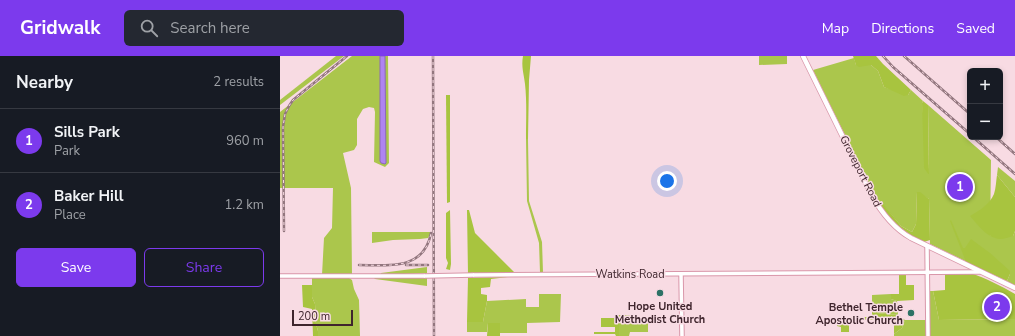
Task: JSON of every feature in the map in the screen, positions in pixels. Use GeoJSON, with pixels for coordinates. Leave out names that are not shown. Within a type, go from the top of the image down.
{"type":"FeatureCollection","features":[{"type":"Feature","properties":{"kind":"main road","name":"Groveport Road"},"geometry":{"type":"LineString","coordinates":[[803,56],[871,194],[881,211],[893,225],[902,232],[927,246],[1015,288]]}},
{"type":"Feature","properties":{"kind":"street"},"geometry":{"type":"LineString","coordinates":[[927,246],[928,336]]}},
{"type":"Feature","properties":{"kind":"street","name":"Watkins Road"},"geometry":{"type":"LineString","coordinates":[[280,276],[980,272]]}},
{"type":"Feature","properties":{"kind":"street"},"geometry":{"type":"LineString","coordinates":[[681,274],[682,336]]}},
{"type":"Feature","properties":{"kind":"green space"},"geometry":{"type":"Polygon","coordinates":[[[336,56],[344,56],[280,105],[280,100],[336,56]]]}},
{"type":"Feature","properties":{"kind":"green space"},"geometry":{"type":"Polygon","coordinates":[[[352,56],[380,56],[380,161],[385,56],[388,56],[389,163],[385,167],[374,162],[375,112],[374,108],[369,107],[363,109],[357,119],[357,145],[354,150],[343,153],[351,188],[352,275],[322,275],[324,238],[332,228],[333,188],[280,188],[280,112],[352,56]]]}},
{"type":"Feature","properties":{"kind":"green space"},"geometry":{"type":"Polygon","coordinates":[[[523,56],[531,56],[528,139],[526,139],[526,98],[522,67],[523,56]]]}},
{"type":"Feature","properties":{"kind":"green space"},"geometry":{"type":"Polygon","coordinates":[[[759,56],[787,56],[787,64],[759,65],[759,56]]]}},
{"type":"Feature","properties":{"kind":"green space"},"geometry":{"type":"Polygon","coordinates":[[[853,56],[876,56],[911,90],[908,95],[904,96],[884,87],[878,71],[871,65],[859,67],[856,65],[853,56]]]}},
{"type":"Feature","properties":{"kind":"green space"},"geometry":{"type":"Polygon","coordinates":[[[854,58],[856,65],[871,65],[878,71],[884,87],[908,95],[911,90],[923,101],[929,175],[928,105],[991,160],[990,236],[1013,236],[1015,231],[1015,286],[1007,281],[1010,274],[990,273],[930,244],[929,199],[917,192],[916,224],[912,232],[901,226],[880,201],[878,202],[813,70],[854,58]]]}},
{"type":"Feature","properties":{"kind":"green space"},"geometry":{"type":"Polygon","coordinates":[[[446,95],[450,95],[450,202],[447,203],[446,95]]]}},
{"type":"Feature","properties":{"kind":"green space"},"geometry":{"type":"Polygon","coordinates":[[[923,101],[928,105],[929,175],[924,168],[923,101]]]}},
{"type":"Feature","properties":{"kind":"green space"},"geometry":{"type":"Polygon","coordinates":[[[526,139],[528,139],[529,201],[542,242],[543,272],[540,272],[539,243],[527,201],[526,139]]]}},
{"type":"Feature","properties":{"kind":"green space"},"geometry":{"type":"Polygon","coordinates":[[[998,167],[1015,181],[1015,197],[997,175],[998,167]]]}},
{"type":"Feature","properties":{"kind":"green space"},"geometry":{"type":"Polygon","coordinates":[[[997,175],[1015,197],[1015,231],[1013,236],[1002,239],[995,238],[987,234],[970,216],[984,207],[992,198],[997,175]]]}},
{"type":"Feature","properties":{"kind":"green space"},"geometry":{"type":"Polygon","coordinates":[[[917,192],[920,192],[929,199],[930,240],[924,242],[909,234],[898,225],[878,202],[880,200],[901,226],[912,232],[916,224],[917,192]]]}},
{"type":"Feature","properties":{"kind":"green space"},"geometry":{"type":"Polygon","coordinates":[[[450,210],[450,270],[446,269],[448,263],[446,258],[446,213],[450,210]]]}},
{"type":"Feature","properties":{"kind":"green space"},"geometry":{"type":"Polygon","coordinates":[[[467,210],[469,210],[475,233],[516,274],[468,274],[467,210]]]}},
{"type":"Feature","properties":{"kind":"green space"},"geometry":{"type":"Polygon","coordinates":[[[951,220],[963,248],[965,248],[971,239],[990,253],[1010,271],[1007,281],[966,262],[950,221],[951,220]]]}},
{"type":"Feature","properties":{"kind":"green space"},"geometry":{"type":"Polygon","coordinates":[[[372,232],[431,232],[428,238],[372,243],[372,232]]]}},
{"type":"Feature","properties":{"kind":"green space"},"geometry":{"type":"Polygon","coordinates":[[[427,267],[427,273],[380,275],[381,273],[427,267]]]}},
{"type":"Feature","properties":{"kind":"green space"},"geometry":{"type":"Polygon","coordinates":[[[970,273],[993,282],[1015,294],[1015,319],[939,320],[933,291],[945,290],[945,274],[970,273]]]}},
{"type":"Feature","properties":{"kind":"green space"},"geometry":{"type":"Polygon","coordinates":[[[899,274],[906,274],[906,285],[914,285],[914,300],[897,301],[891,299],[891,294],[899,294],[899,274]]]}},
{"type":"Feature","properties":{"kind":"green space"},"geometry":{"type":"Polygon","coordinates":[[[508,277],[491,279],[490,287],[481,288],[481,294],[487,295],[483,322],[467,322],[468,278],[508,277]]]}},
{"type":"Feature","properties":{"kind":"green space"},"geometry":{"type":"Polygon","coordinates":[[[312,278],[349,278],[352,280],[359,300],[360,336],[318,336],[315,304],[312,297],[312,278]]]}},
{"type":"Feature","properties":{"kind":"green space"},"geometry":{"type":"Polygon","coordinates":[[[374,278],[427,278],[427,286],[375,279],[374,278]]]}},
{"type":"Feature","properties":{"kind":"green space"},"geometry":{"type":"Polygon","coordinates":[[[302,285],[312,285],[312,297],[315,304],[318,336],[313,336],[312,309],[303,307],[302,285]]]}},
{"type":"Feature","properties":{"kind":"green space"},"geometry":{"type":"Polygon","coordinates":[[[930,291],[933,291],[939,320],[1015,319],[1015,336],[930,336],[930,291]]]}},
{"type":"Feature","properties":{"kind":"green space"},"geometry":{"type":"Polygon","coordinates":[[[539,294],[561,294],[560,322],[527,323],[527,333],[500,333],[499,323],[488,323],[487,332],[467,332],[467,322],[483,322],[487,301],[526,299],[526,307],[539,307],[539,294]]]}},
{"type":"Feature","properties":{"kind":"green space"},"geometry":{"type":"Polygon","coordinates":[[[891,294],[891,299],[897,301],[898,315],[877,313],[875,306],[872,304],[872,295],[891,294]]]}},
{"type":"Feature","properties":{"kind":"green space"},"geometry":{"type":"Polygon","coordinates":[[[872,304],[875,306],[877,313],[898,315],[905,320],[902,328],[894,334],[894,319],[849,320],[849,332],[841,332],[841,327],[837,326],[837,319],[840,319],[841,317],[872,317],[872,304]]]}},
{"type":"Feature","properties":{"kind":"green space"},"geometry":{"type":"Polygon","coordinates":[[[619,315],[635,316],[636,322],[648,323],[648,332],[630,332],[629,336],[619,336],[619,315]]]}},
{"type":"Feature","properties":{"kind":"green space"},"geometry":{"type":"Polygon","coordinates":[[[619,315],[619,336],[616,336],[615,334],[594,334],[594,332],[615,332],[615,327],[601,327],[601,318],[616,318],[616,316],[619,315]]]}},
{"type":"Feature","properties":{"kind":"green space"},"geometry":{"type":"Polygon","coordinates":[[[905,320],[926,320],[926,336],[894,336],[894,334],[902,328],[905,320]]]}},
{"type":"Feature","properties":{"kind":"green space"},"geometry":{"type":"Polygon","coordinates":[[[488,323],[500,323],[500,336],[487,336],[488,323]]]}},
{"type":"Feature","properties":{"kind":"shaded area"},"geometry":{"type":"Polygon","coordinates":[[[380,56],[385,56],[385,164],[381,163],[380,161],[380,56]]]}},
{"type":"Feature","properties":{"kind":"railway"},"geometry":{"type":"LineString","coordinates":[[284,231],[283,127],[285,114],[293,100],[347,56]]}},
{"type":"Feature","properties":{"kind":"railway"},"geometry":{"type":"LineString","coordinates":[[433,56],[434,336]]}},
{"type":"Feature","properties":{"kind":"railway"},"geometry":{"type":"LineString","coordinates":[[883,56],[893,67],[967,131]]}},
{"type":"Feature","properties":{"kind":"railway"},"geometry":{"type":"LineString","coordinates":[[904,56],[967,111]]}},
{"type":"Feature","properties":{"kind":"railway"},"geometry":{"type":"LineString","coordinates":[[976,140],[1015,174]]}},
{"type":"Feature","properties":{"kind":"railway"},"geometry":{"type":"LineString","coordinates":[[999,140],[1015,154]]}},
{"type":"Feature","properties":{"kind":"railway"},"geometry":{"type":"LineString","coordinates":[[359,265],[393,265],[413,260],[421,254],[427,245],[431,233]]}},
{"type":"Feature","properties":{"kind":"railway"},"geometry":{"type":"LineString","coordinates":[[406,265],[428,265]]}},
{"type":"Feature","properties":{"kind":"place","name":"Sills Park"},"geometry":{"type":"Point","coordinates":[960,187]}},
{"type":"Feature","properties":{"kind":"place","name":"Hope United Methodist Church"},"geometry":{"type":"Point","coordinates":[660,293]}},
{"type":"Feature","properties":{"kind":"place","name":"Baker Hill"},"geometry":{"type":"Point","coordinates":[997,307]}},
{"type":"Feature","properties":{"kind":"place","name":"Bethel Temple Apostolic Church"},"geometry":{"type":"Point","coordinates":[911,313]}}]}
